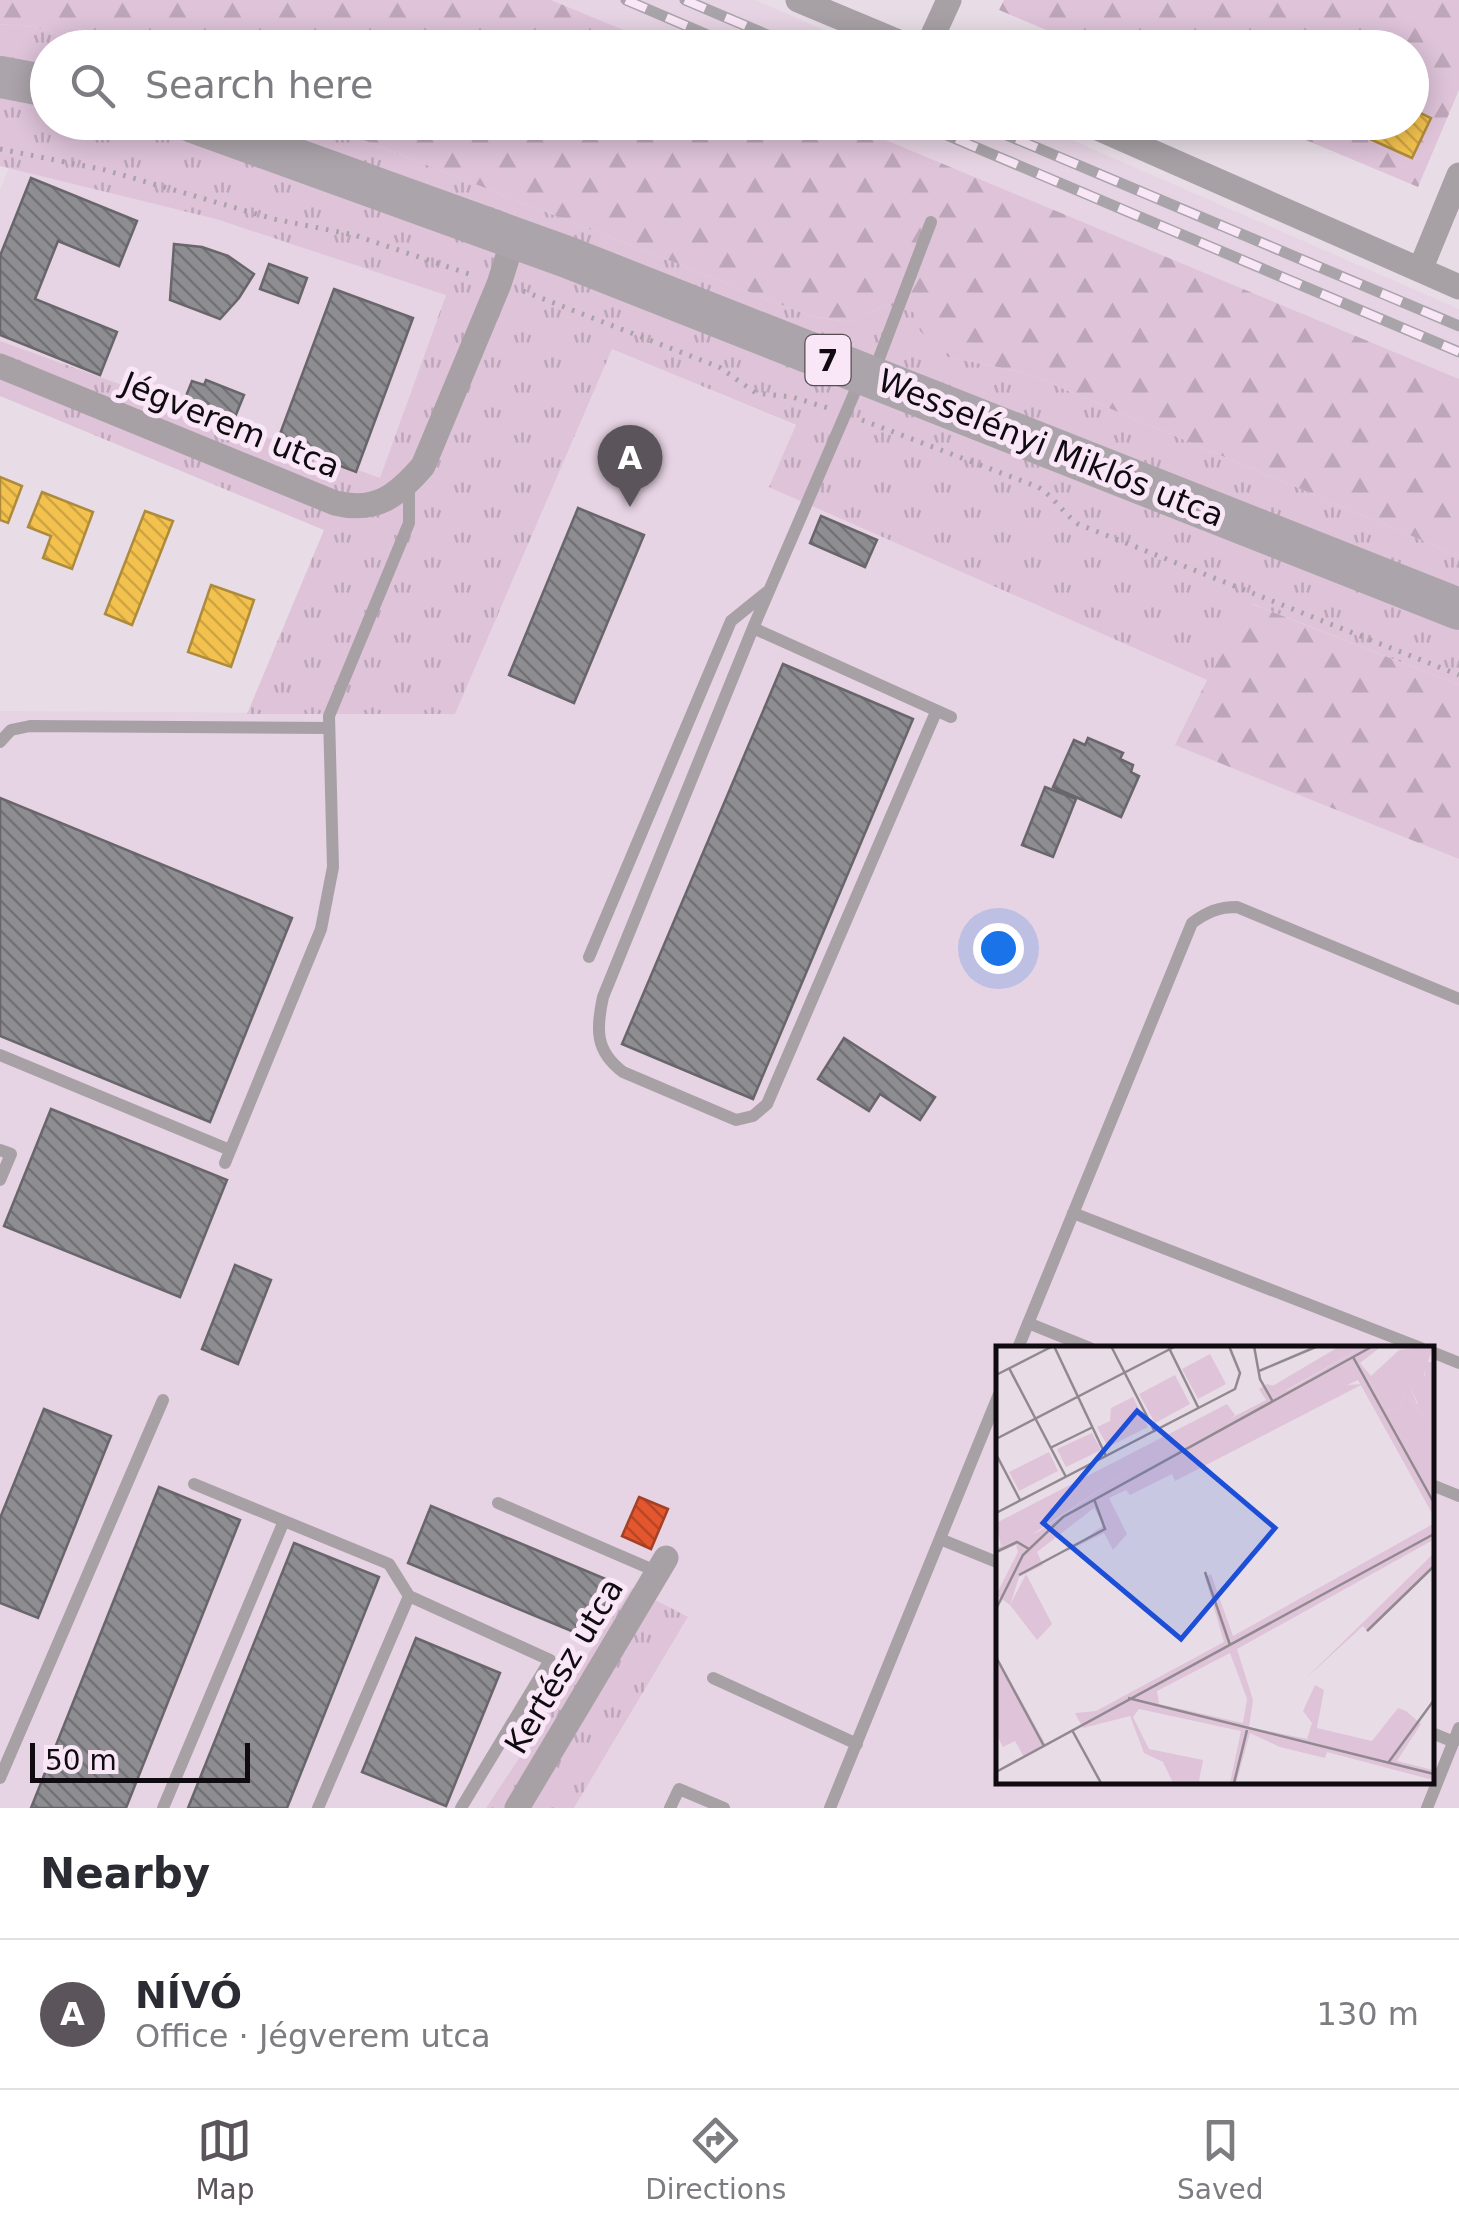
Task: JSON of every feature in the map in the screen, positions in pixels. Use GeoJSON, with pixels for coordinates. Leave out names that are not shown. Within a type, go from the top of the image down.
{"type":"FeatureCollection","features":[{"type":"Feature","properties":{"kind":"main road"},"geometry":{"type":"LineString","coordinates":[[0,77],[30,83]]}},
{"type":"Feature","properties":{"kind":"main road","name":"Wesselényi Miklós utca"},"geometry":{"type":"LineString","coordinates":[[244,140],[514,236],[1459,609]]}},
{"type":"Feature","properties":{"kind":"street"},"geometry":{"type":"LineString","coordinates":[[798,0],[870,30]]}},
{"type":"Feature","properties":{"kind":"street"},"geometry":{"type":"LineString","coordinates":[[935,30],[948,0]]}},
{"type":"Feature","properties":{"kind":"street"},"geometry":{"type":"LineString","coordinates":[[1125,140],[1459,287]]}},
{"type":"Feature","properties":{"kind":"street"},"geometry":{"type":"LineString","coordinates":[[1420,270],[1459,175]]}},
{"type":"Feature","properties":{"kind":"street","name":"Jégverem utca"},"geometry":{"type":"LineString","coordinates":[[0,366],[335,504],[372,506],[409,482],[423,466],[499,284],[514,236]]}},
{"type":"Feature","properties":{"kind":"street","name":"Kertész utca"},"geometry":{"type":"LineString","coordinates":[[517,1808],[662,1565]]}},
{"type":"Feature","properties":{"kind":"lane"},"geometry":{"type":"LineString","coordinates":[[930,222],[867,375],[846,414],[770,590],[603,997],[598,1032],[612,1064],[736,1120],[753,1116],[768,1104],[936,712]]}},
{"type":"Feature","properties":{"kind":"lane"},"geometry":{"type":"LineString","coordinates":[[0,1054],[227,1156],[321,928],[334,867],[329,716],[410,523],[409,482]]}},
{"type":"Feature","properties":{"kind":"lane"},"geometry":{"type":"LineString","coordinates":[[589,957],[731,621],[770,590]]}},
{"type":"Feature","properties":{"kind":"lane"},"geometry":{"type":"LineString","coordinates":[[754,628],[951,717]]}},
{"type":"Feature","properties":{"kind":"lane"},"geometry":{"type":"LineString","coordinates":[[0,742],[11,730],[30,726],[329,728]]}},
{"type":"Feature","properties":{"kind":"lane"},"geometry":{"type":"LineString","coordinates":[[1019,1346],[1192,923],[1220,907],[1236,907],[1459,999]]}},
{"type":"Feature","properties":{"kind":"lane"},"geometry":{"type":"LineString","coordinates":[[0,1150],[10,1154],[0,1180]]}},
{"type":"Feature","properties":{"kind":"lane"},"geometry":{"type":"LineString","coordinates":[[1073,1214],[1416,1346]]}},
{"type":"Feature","properties":{"kind":"lane"},"geometry":{"type":"LineString","coordinates":[[1028,1323],[1085,1346]]}},
{"type":"Feature","properties":{"kind":"lane"},"geometry":{"type":"LineString","coordinates":[[1434,1353],[1459,1362]]}},
{"type":"Feature","properties":{"kind":"lane"},"geometry":{"type":"LineString","coordinates":[[0,1778],[163,1400]]}},
{"type":"Feature","properties":{"kind":"lane"},"geometry":{"type":"LineString","coordinates":[[830,1808],[996,1401]]}},
{"type":"Feature","properties":{"kind":"lane"},"geometry":{"type":"LineString","coordinates":[[194,1484],[389,1564],[408,1596],[550,1660],[461,1808]]}},
{"type":"Feature","properties":{"kind":"lane"},"geometry":{"type":"LineString","coordinates":[[1434,1486],[1459,1496]]}},
{"type":"Feature","properties":{"kind":"lane"},"geometry":{"type":"LineString","coordinates":[[498,1503],[662,1565]]}},
{"type":"Feature","properties":{"kind":"lane"},"geometry":{"type":"LineString","coordinates":[[164,1808],[284,1521]]}},
{"type":"Feature","properties":{"kind":"lane"},"geometry":{"type":"LineString","coordinates":[[940,1539],[996,1561]]}},
{"type":"Feature","properties":{"kind":"lane"},"geometry":{"type":"LineString","coordinates":[[318,1808],[408,1596]]}},
{"type":"Feature","properties":{"kind":"lane"},"geometry":{"type":"LineString","coordinates":[[714,1678],[856,1744]]}},
{"type":"Feature","properties":{"kind":"lane"},"geometry":{"type":"LineString","coordinates":[[1427,1808],[1456,1735]]}},
{"type":"Feature","properties":{"kind":"lane"},"geometry":{"type":"LineString","coordinates":[[670,1808],[679,1789],[724,1808]]}},
{"type":"Feature","properties":{"kind":"path"},"geometry":{"type":"LineString","coordinates":[[0,150],[105,170],[274,219],[354,235],[531,294],[718,367],[756,392],[792,397],[846,414],[1038,487],[1078,524],[1459,675]]}},
{"type":"Feature","properties":{"kind":"shaded area"},"geometry":{"type":"Polygon","coordinates":[[[552,0],[755,0],[824,30],[624,30],[552,0]]]}},
{"type":"Feature","properties":{"kind":"shaded area"},"geometry":{"type":"Polygon","coordinates":[[[886,140],[1072,140],[1459,309],[1459,379],[886,140]]]}},
{"type":"Feature","properties":{"kind":"shaded area"},"geometry":{"type":"Polygon","coordinates":[[[9,168],[216,219],[446,294],[380,479],[0,341],[0,190],[9,168]]]}},
{"type":"Feature","properties":{"kind":"shaded area"},"geometry":{"type":"Polygon","coordinates":[[[612,349],[796,426],[770,487],[1207,680],[1176,745],[1459,859],[1459,1808],[574,1808],[688,1618],[632,1588],[486,1808],[0,1808],[0,711],[455,714],[612,349]]]}},
{"type":"Feature","properties":{"kind":"green space"},"geometry":{"type":"Polygon","coordinates":[[[0,0],[551,0],[624,30],[44,30],[0,24],[0,0]]]}},
{"type":"Feature","properties":{"kind":"green space"},"geometry":{"type":"Polygon","coordinates":[[[1004,0],[1459,0],[1459,90],[1418,187],[1306,140],[1429,140],[1429,30],[1047,30],[999,10],[1004,0]]]}},
{"type":"Feature","properties":{"kind":"green space"},"geometry":{"type":"Polygon","coordinates":[[[0,24],[34,27],[44,30],[30,30],[30,140],[363,140],[813,317],[848,322],[888,305],[914,312],[920,331],[948,357],[1026,373],[1459,556],[1459,685],[1253,604],[1207,680],[769,487],[796,425],[612,349],[455,714],[247,714],[324,530],[0,396],[0,341],[380,478],[446,295],[216,219],[0,166],[0,24]]]}},
{"type":"Feature","properties":{"kind":"green space"},"geometry":{"type":"Polygon","coordinates":[[[363,140],[886,140],[1459,379],[1459,556],[1026,373],[948,357],[920,331],[913,312],[888,305],[848,322],[813,317],[363,140]]]}},
{"type":"Feature","properties":{"kind":"green space"},"geometry":{"type":"Polygon","coordinates":[[[1252,604],[1459,685],[1459,859],[1175,745],[1207,680],[1252,604]]]}},
{"type":"Feature","properties":{"kind":"green space"},"geometry":{"type":"Polygon","coordinates":[[[632,1588],[688,1617],[574,1808],[486,1808],[632,1588]]]}},
{"type":"Feature","properties":{"kind":"building: Homes"},"geometry":{"type":"Polygon","coordinates":[[[1372,140],[1421,140],[1412,158],[1372,140]]]}},
{"type":"Feature","properties":{"kind":"building: Homes"},"geometry":{"type":"Polygon","coordinates":[[[0,477],[22,486],[8,523],[0,520],[0,477]]]}},
{"type":"Feature","properties":{"kind":"building: Homes"},"geometry":{"type":"Polygon","coordinates":[[[42,492],[93,512],[72,569],[43,558],[51,536],[28,527],[42,492]]]}},
{"type":"Feature","properties":{"kind":"building: Homes"},"geometry":{"type":"Polygon","coordinates":[[[145,511],[173,521],[132,625],[105,614],[145,511]]]}},
{"type":"Feature","properties":{"kind":"building: Homes"},"geometry":{"type":"Polygon","coordinates":[[[211,585],[254,600],[231,667],[188,652],[211,585]]]}},
{"type":"Feature","properties":{"kind":"building: Shops"},"geometry":{"type":"Polygon","coordinates":[[[639,1497],[668,1509],[651,1549],[622,1536],[639,1497]]]}},
{"type":"Feature","properties":{"kind":"building: Industry"},"geometry":{"type":"Polygon","coordinates":[[[31,178],[137,221],[119,266],[58,241],[35,299],[117,332],[100,375],[0,335],[0,256],[31,178]]]}},
{"type":"Feature","properties":{"kind":"building: Industry"},"geometry":{"type":"Polygon","coordinates":[[[174,244],[202,247],[228,256],[254,274],[220,319],[170,300],[174,244]]]}},
{"type":"Feature","properties":{"kind":"building: Industry"},"geometry":{"type":"Polygon","coordinates":[[[269,264],[307,278],[298,303],[260,289],[269,264]]]}},
{"type":"Feature","properties":{"kind":"building: Industry"},"geometry":{"type":"Polygon","coordinates":[[[334,289],[413,318],[356,472],[277,442],[334,289]]]}},
{"type":"Feature","properties":{"kind":"building: Industry"},"geometry":{"type":"Polygon","coordinates":[[[206,380],[244,395],[233,422],[184,401],[192,381],[204,385],[206,380]]]}},
{"type":"Feature","properties":{"kind":"building: Industry"},"geometry":{"type":"Polygon","coordinates":[[[578,508],[644,535],[574,703],[509,675],[578,508]]]}},
{"type":"Feature","properties":{"kind":"building: Industry"},"geometry":{"type":"Polygon","coordinates":[[[821,516],[877,540],[865,567],[810,543],[821,516]]]}},
{"type":"Feature","properties":{"kind":"building: Industry"},"geometry":{"type":"Polygon","coordinates":[[[783,664],[913,719],[753,1099],[622,1044],[783,664]]]}},
{"type":"Feature","properties":{"kind":"building: Industry"},"geometry":{"type":"Polygon","coordinates":[[[1088,738],[1123,753],[1120,759],[1133,765],[1131,772],[1139,776],[1121,817],[1053,787],[1074,740],[1085,745],[1088,738]]]}},
{"type":"Feature","properties":{"kind":"building: Industry"},"geometry":{"type":"Polygon","coordinates":[[[1045,787],[1076,799],[1053,857],[1022,845],[1045,787]]]}},
{"type":"Feature","properties":{"kind":"building: Industry"},"geometry":{"type":"Polygon","coordinates":[[[0,798],[292,918],[210,1122],[0,1036],[0,798]]]}},
{"type":"Feature","properties":{"kind":"building: Industry"},"geometry":{"type":"Polygon","coordinates":[[[844,1038],[935,1097],[920,1120],[880,1094],[869,1111],[818,1079],[844,1038]]]}},
{"type":"Feature","properties":{"kind":"building: Industry"},"geometry":{"type":"Polygon","coordinates":[[[51,1109],[227,1180],[180,1297],[4,1226],[51,1109]]]}},
{"type":"Feature","properties":{"kind":"building: Industry"},"geometry":{"type":"Polygon","coordinates":[[[235,1265],[271,1280],[238,1364],[202,1349],[235,1265]]]}},
{"type":"Feature","properties":{"kind":"building: Industry"},"geometry":{"type":"Polygon","coordinates":[[[44,1409],[111,1436],[38,1618],[0,1603],[0,1518],[44,1409]]]}},
{"type":"Feature","properties":{"kind":"building: Industry"},"geometry":{"type":"Polygon","coordinates":[[[159,1487],[240,1520],[126,1808],[31,1808],[159,1487]]]}},
{"type":"Feature","properties":{"kind":"building: Industry"},"geometry":{"type":"Polygon","coordinates":[[[431,1506],[615,1583],[591,1639],[408,1563],[431,1506]]]}},
{"type":"Feature","properties":{"kind":"building: Industry"},"geometry":{"type":"Polygon","coordinates":[[[294,1543],[379,1577],[287,1808],[188,1808],[294,1543]]]}},
{"type":"Feature","properties":{"kind":"building: Industry"},"geometry":{"type":"Polygon","coordinates":[[[416,1638],[500,1673],[446,1806],[362,1772],[416,1638]]]}},
{"type":"Feature","properties":{"kind":"railway"},"geometry":{"type":"LineString","coordinates":[[626,0],[696,30]]}},
{"type":"Feature","properties":{"kind":"railway"},"geometry":{"type":"LineString","coordinates":[[685,0],[756,30]]}},
{"type":"Feature","properties":{"kind":"railway"},"geometry":{"type":"LineString","coordinates":[[958,140],[1459,352]]}},
{"type":"Feature","properties":{"kind":"railway"},"geometry":{"type":"LineString","coordinates":[[1019,140],[1459,326]]}},
{"type":"Feature","properties":{"kind":"place","name":"NÍVÓ"},"geometry":{"type":"Point","coordinates":[630,507]}}]}
